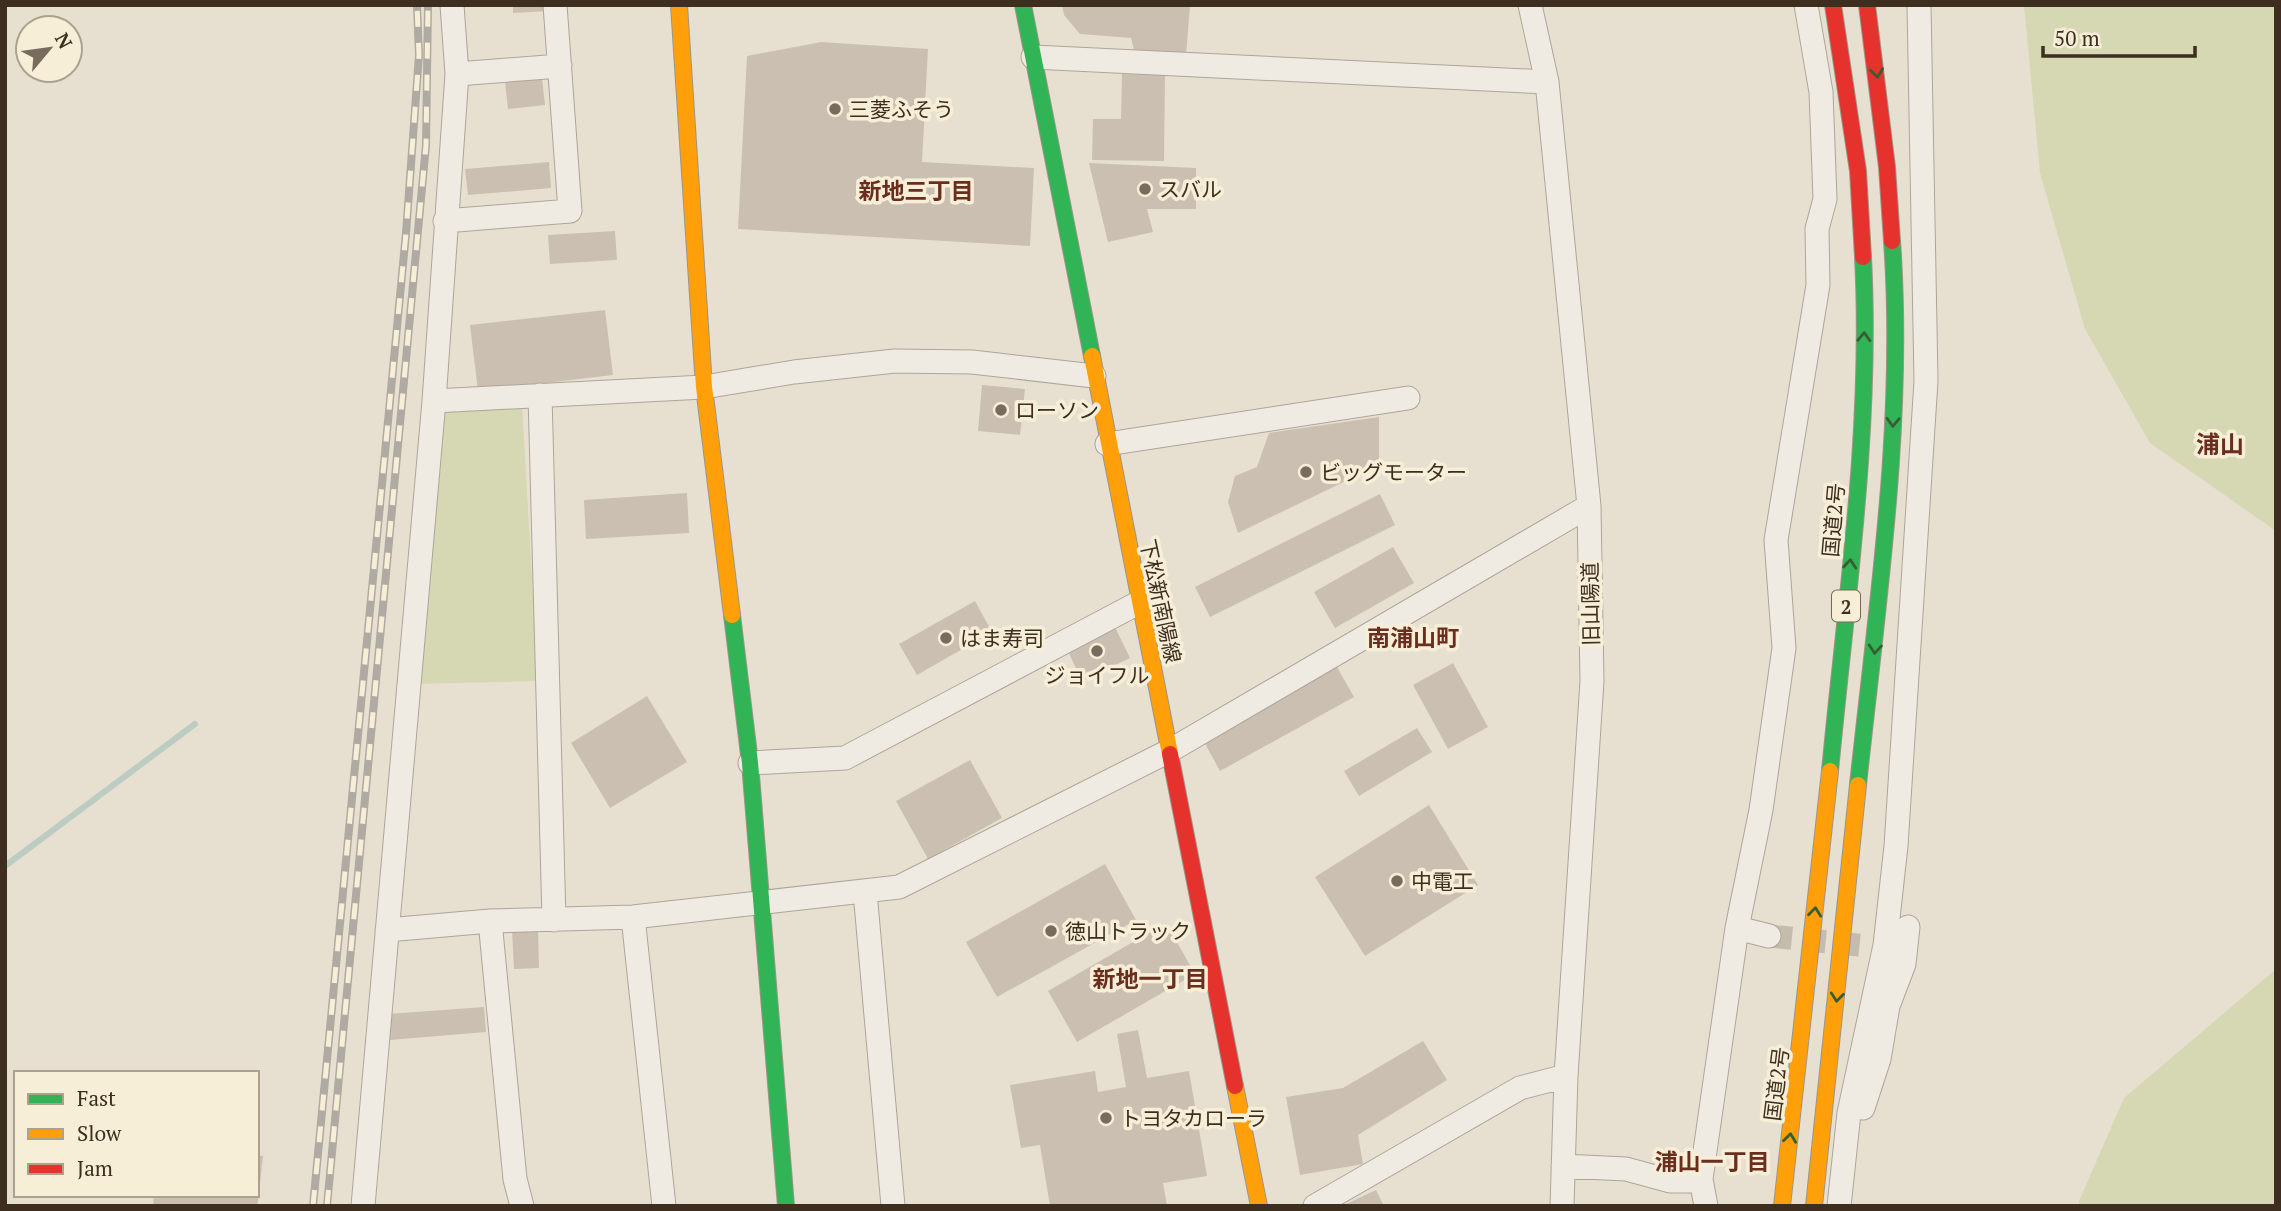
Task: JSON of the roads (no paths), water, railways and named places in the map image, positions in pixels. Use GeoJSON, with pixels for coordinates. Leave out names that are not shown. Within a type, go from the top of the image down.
{"type":"FeatureCollection","features":[{"type":"Feature","properties":{"kind":"main road"},"geometry":{"type":"LineString","coordinates":[[678,5],[704,387],[750,763],[786,1206]]}},
{"type":"Feature","properties":{"kind":"main road","name":"下松新南陽線"},"geometry":{"type":"LineString","coordinates":[[1023,5],[1107,444],[1171,750],[1259,1206]]}},
{"type":"Feature","properties":{"kind":"main road","name":"国道2号"},"geometry":{"type":"LineString","coordinates":[[1782,1206],[1860,463],[1865,300],[1858,171],[1833,5]]}},
{"type":"Feature","properties":{"kind":"main road","name":"2"},"geometry":{"type":"LineString","coordinates":[[1814,1206],[1872,681],[1891,471],[1896,293],[1887,167],[1867,5]]}},
{"type":"Feature","properties":{"kind":"street"},"geometry":{"type":"LineString","coordinates":[[363,1206],[434,401],[457,74],[452,5]]}},
{"type":"Feature","properties":{"kind":"street"},"geometry":{"type":"LineString","coordinates":[[445,221],[570,211],[555,5]]}},
{"type":"Feature","properties":{"kind":"street","name":"旧山陽道"},"geometry":{"type":"LineString","coordinates":[[1530,5],[1547,82],[1589,506],[1592,681],[1566,1076],[1562,1206]]}},
{"type":"Feature","properties":{"kind":"street"},"geometry":{"type":"LineString","coordinates":[[1706,1206],[1701,1181],[1737,928],[1761,810],[1784,648],[1776,540],[1818,285],[1817,229],[1825,199],[1821,92],[1806,5]]}},
{"type":"Feature","properties":{"kind":"street"},"geometry":{"type":"LineString","coordinates":[[1839,1206],[1849,1113],[1896,846],[1926,381],[1919,5]]}},
{"type":"Feature","properties":{"kind":"street"},"geometry":{"type":"LineString","coordinates":[[1033,57],[1547,82]]}},
{"type":"Feature","properties":{"kind":"street"},"geometry":{"type":"LineString","coordinates":[[457,74],[559,66]]}},
{"type":"Feature","properties":{"kind":"street"},"geometry":{"type":"LineString","coordinates":[[434,401],[704,387],[794,372],[895,361],[972,362],[1094,376]]}},
{"type":"Feature","properties":{"kind":"street"},"geometry":{"type":"LineString","coordinates":[[540,395],[554,920]]}},
{"type":"Feature","properties":{"kind":"street"},"geometry":{"type":"LineString","coordinates":[[1107,444],[1408,398]]}},
{"type":"Feature","properties":{"kind":"street"},"geometry":{"type":"LineString","coordinates":[[387,930],[490,921],[634,917],[900,887],[1171,750],[1589,506]]}},
{"type":"Feature","properties":{"kind":"street"},"geometry":{"type":"LineString","coordinates":[[750,763],[845,758],[1140,602]]}},
{"type":"Feature","properties":{"kind":"street"},"geometry":{"type":"LineString","coordinates":[[1839,679],[1905,685]]}},
{"type":"Feature","properties":{"kind":"street"},"geometry":{"type":"LineString","coordinates":[[865,892],[893,1206]]}},
{"type":"Feature","properties":{"kind":"street"},"geometry":{"type":"LineString","coordinates":[[634,917],[664,1206]]}},
{"type":"Feature","properties":{"kind":"street"},"geometry":{"type":"LineString","coordinates":[[490,921],[516,1179],[522,1206]]}},
{"type":"Feature","properties":{"kind":"street"},"geometry":{"type":"LineString","coordinates":[[1849,1113],[1862,1113],[1880,1059],[1888,1006],[1904,964],[1908,927]]}},
{"type":"Feature","properties":{"kind":"street"},"geometry":{"type":"LineString","coordinates":[[1737,928],[1769,936]]}},
{"type":"Feature","properties":{"kind":"street"},"geometry":{"type":"LineString","coordinates":[[1315,1206],[1520,1088],[1566,1076]]}},
{"type":"Feature","properties":{"kind":"street"},"geometry":{"type":"LineString","coordinates":[[1563,1166],[1626,1169],[1670,1181],[1701,1181]]}},
{"type":"Feature","properties":{"kind":"waterway"},"geometry":{"type":"LineString","coordinates":[[5,866],[195,724]]}},
{"type":"Feature","properties":{"kind":"tunnel"},"geometry":{"type":"LineString","coordinates":[[1769,936],[1868,946]]}},
{"type":"Feature","properties":{"kind":"railway"},"geometry":{"type":"LineString","coordinates":[[313,1206],[406,233],[419,55],[417,5]]}},
{"type":"Feature","properties":{"kind":"railway"},"geometry":{"type":"LineString","coordinates":[[327,1206],[426,145],[428,5]]}},
{"type":"Feature","properties":{"kind":"place","name":"三菱ふそう"},"geometry":{"type":"Point","coordinates":[835,109]}},
{"type":"Feature","properties":{"kind":"place","name":"スバル"},"geometry":{"type":"Point","coordinates":[1145,189]}},
{"type":"Feature","properties":{"kind":"place","name":"ローソン"},"geometry":{"type":"Point","coordinates":[1001,410]}},
{"type":"Feature","properties":{"kind":"place","name":"ビッグモーター"},"geometry":{"type":"Point","coordinates":[1306,472]}},
{"type":"Feature","properties":{"kind":"place","name":"はま寿司"},"geometry":{"type":"Point","coordinates":[946,638]}},
{"type":"Feature","properties":{"kind":"place","name":"ジョイフル"},"geometry":{"type":"Point","coordinates":[1097,651]}},
{"type":"Feature","properties":{"kind":"place","name":"中電工"},"geometry":{"type":"Point","coordinates":[1397,881]}},
{"type":"Feature","properties":{"kind":"place","name":"徳山トラック"},"geometry":{"type":"Point","coordinates":[1051,931]}},
{"type":"Feature","properties":{"kind":"place","name":"トヨタカローラ"},"geometry":{"type":"Point","coordinates":[1106,1118]}},
{"type":"Feature","properties":{"kind":"district","name":"新地三丁目"},"geometry":{"type":"Point","coordinates":[916,190]}},
{"type":"Feature","properties":{"kind":"district","name":"浦山"},"geometry":{"type":"Point","coordinates":[2220,444]}},
{"type":"Feature","properties":{"kind":"district","name":"南浦山町"},"geometry":{"type":"Point","coordinates":[1413,637]}},
{"type":"Feature","properties":{"kind":"district","name":"新地一丁目"},"geometry":{"type":"Point","coordinates":[1150,978]}},
{"type":"Feature","properties":{"kind":"district","name":"浦山一丁目"},"geometry":{"type":"Point","coordinates":[1712,1161]}}]}
